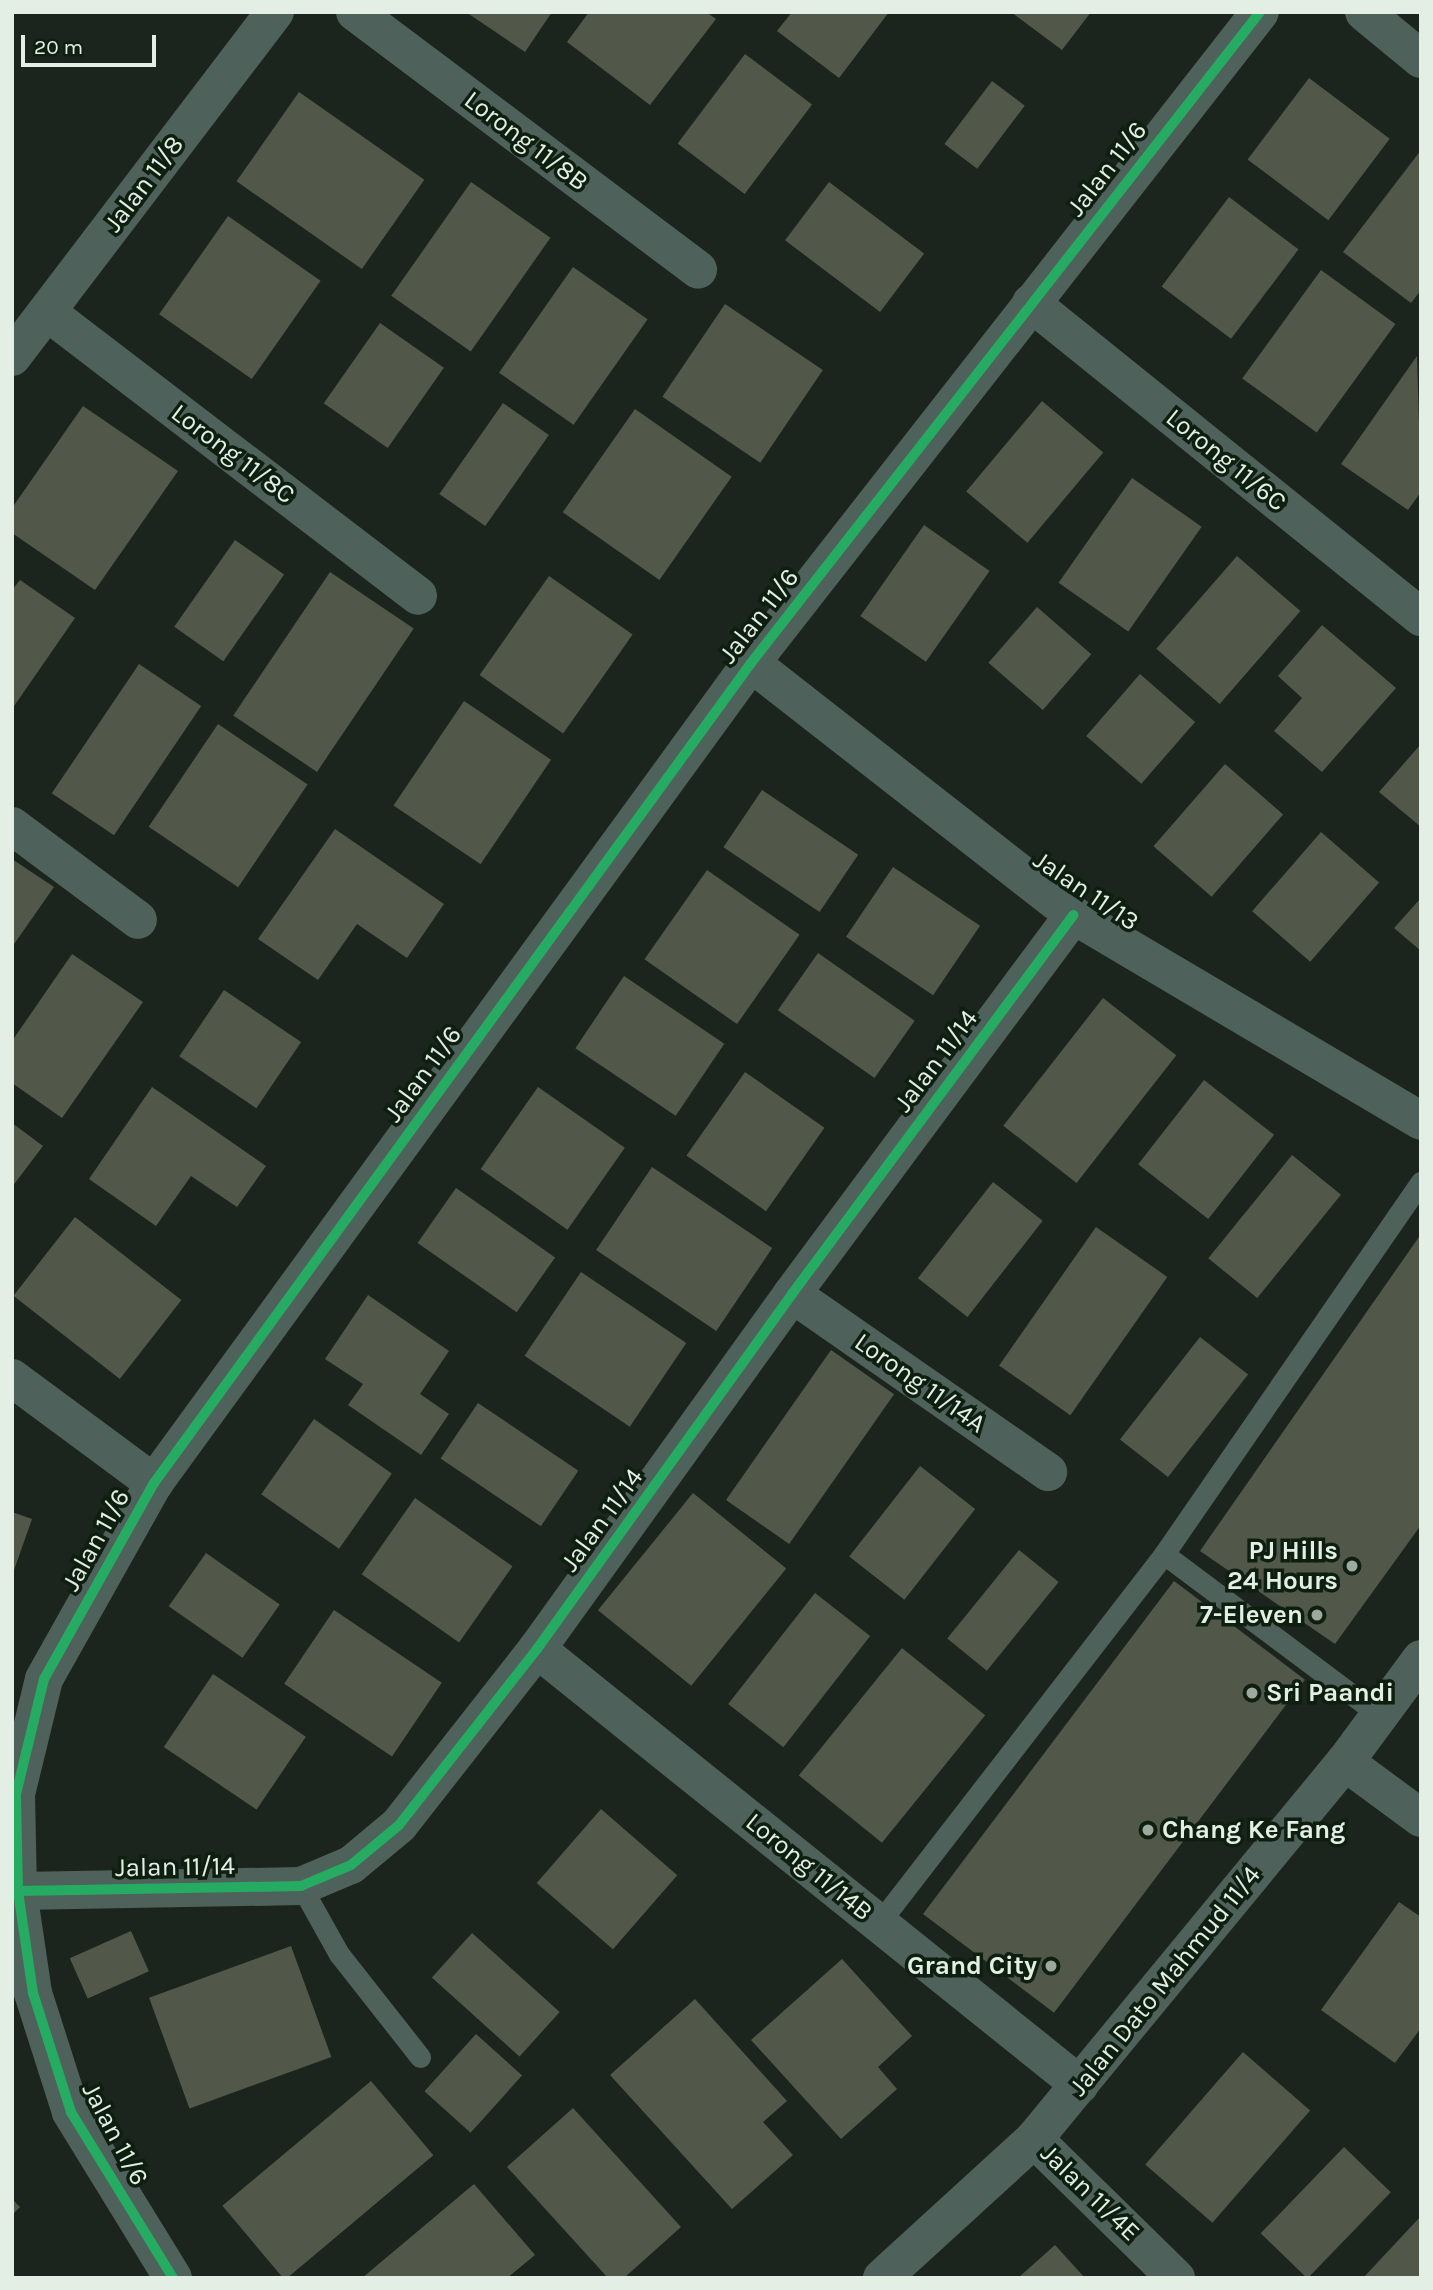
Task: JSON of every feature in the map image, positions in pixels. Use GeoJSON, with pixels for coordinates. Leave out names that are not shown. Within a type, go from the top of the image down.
{"type":"FeatureCollection","features":[{"type":"Feature","properties":{"kind":"street","name":"Jalan 11/8"},"geometry":{"type":"LineString","coordinates":[[12,357],[275,12]]}},
{"type":"Feature","properties":{"kind":"street","name":"Lorong 11/8B"},"geometry":{"type":"LineString","coordinates":[[355,12],[698,270]]}},
{"type":"Feature","properties":{"kind":"street","name":"Jalan 11/6"},"geometry":{"type":"LineString","coordinates":[[162,2274],[71,2112],[33,1993],[18,1891],[16,1794],[44,1679],[154,1483],[751,663],[1260,12]]}},
{"type":"Feature","properties":{"kind":"street"},"geometry":{"type":"LineString","coordinates":[[1364,12],[1421,60]]}},
{"type":"Feature","properties":{"kind":"street","name":"Lorong 11/6C"},"geometry":{"type":"LineString","coordinates":[[1031,303],[1421,617]]}},
{"type":"Feature","properties":{"kind":"street","name":"Lorong 11/8C"},"geometry":{"type":"LineString","coordinates":[[47,312],[418,596]]}},
{"type":"Feature","properties":{"kind":"street","name":"Jalan 11/13"},"geometry":{"type":"LineString","coordinates":[[751,663],[1073,915],[1421,1121]]}},
{"type":"Feature","properties":{"kind":"street"},"geometry":{"type":"LineString","coordinates":[[12,826],[138,920]]}},
{"type":"Feature","properties":{"kind":"street","name":"Jalan 11/14"},"geometry":{"type":"LineString","coordinates":[[18,1891],[301,1886],[351,1865],[399,1825],[537,1649],[792,1294],[1073,915]]}},
{"type":"Feature","properties":{"kind":"street","name":"Lorong 11/14A"},"geometry":{"type":"LineString","coordinates":[[792,1294],[1048,1472]]}},
{"type":"Feature","properties":{"kind":"street"},"geometry":{"type":"LineString","coordinates":[[12,1378],[154,1483]]}},
{"type":"Feature","properties":{"kind":"street","name":"Lorong 11/14B"},"geometry":{"type":"LineString","coordinates":[[537,1649],[1080,2085]]}},
{"type":"Feature","properties":{"kind":"street","name":"Jalan Dato Mahmud 11/4"},"geometry":{"type":"LineString","coordinates":[[882,2278],[1034,2139],[1345,1762],[1418,1668]]}},
{"type":"Feature","properties":{"kind":"street"},"geometry":{"type":"LineString","coordinates":[[1345,1762],[1421,1818]]}},
{"type":"Feature","properties":{"kind":"street","name":"Jalan 11/4E"},"geometry":{"type":"LineString","coordinates":[[1034,2139],[1176,2278]]}},
{"type":"Feature","properties":{"kind":"lane"},"geometry":{"type":"LineString","coordinates":[[879,1923],[1164,1554],[1421,1182]]}},
{"type":"Feature","properties":{"kind":"lane"},"geometry":{"type":"LineString","coordinates":[[1164,1554],[1379,1715]]}},
{"type":"Feature","properties":{"kind":"lane"},"geometry":{"type":"LineString","coordinates":[[301,1886],[339,1954],[420,2057]]}},
{"type":"Feature","properties":{"kind":"building"},"geometry":{"type":"Polygon","coordinates":[[[466,12],[552,12],[525,52],[466,12]]]}},
{"type":"Feature","properties":{"kind":"building"},"geometry":{"type":"Polygon","coordinates":[[[589,12],[706,12],[716,19],[650,105],[567,42],[589,12]]]}},
{"type":"Feature","properties":{"kind":"building"},"geometry":{"type":"Polygon","coordinates":[[[792,12],[889,12],[839,78],[777,31],[792,12]]]}},
{"type":"Feature","properties":{"kind":"building"},"geometry":{"type":"Polygon","coordinates":[[[1011,12],[1091,12],[1062,50],[1011,12]]]}},
{"type":"Feature","properties":{"kind":"building"},"geometry":{"type":"Polygon","coordinates":[[[745,54],[812,105],[745,194],[678,143],[745,54]]]}},
{"type":"Feature","properties":{"kind":"building"},"geometry":{"type":"Polygon","coordinates":[[[1309,78],[1390,139],[1328,220],[1248,159],[1309,78]]]}},
{"type":"Feature","properties":{"kind":"building"},"geometry":{"type":"Polygon","coordinates":[[[992,81],[1025,106],[977,169],[944,144],[992,81]]]}},
{"type":"Feature","properties":{"kind":"building"},"geometry":{"type":"Polygon","coordinates":[[[299,92],[424,180],[362,269],[236,181],[299,92]]]}},
{"type":"Feature","properties":{"kind":"building"},"geometry":{"type":"Polygon","coordinates":[[[1421,150],[1421,290],[1411,303],[1343,252],[1421,150]]]}},
{"type":"Feature","properties":{"kind":"building"},"geometry":{"type":"Polygon","coordinates":[[[471,182],[550,238],[471,351],[391,296],[471,182]]]}},
{"type":"Feature","properties":{"kind":"building"},"geometry":{"type":"Polygon","coordinates":[[[829,182],[924,254],[880,312],[785,240],[829,182]]]}},
{"type":"Feature","properties":{"kind":"building"},"geometry":{"type":"Polygon","coordinates":[[[1229,197],[1298,249],[1231,339],[1162,286],[1229,197]]]}},
{"type":"Feature","properties":{"kind":"building"},"geometry":{"type":"Polygon","coordinates":[[[228,216],[321,281],[252,379],[159,314],[228,216]]]}},
{"type":"Feature","properties":{"kind":"building"},"geometry":{"type":"Polygon","coordinates":[[[573,267],[648,319],[574,425],[499,373],[573,267]]]}},
{"type":"Feature","properties":{"kind":"building"},"geometry":{"type":"Polygon","coordinates":[[[1321,270],[1395,324],[1317,432],[1242,378],[1321,270]]]}},
{"type":"Feature","properties":{"kind":"building"},"geometry":{"type":"Polygon","coordinates":[[[725,304],[823,370],[760,463],[662,397],[725,304]]]}},
{"type":"Feature","properties":{"kind":"building"},"geometry":{"type":"Polygon","coordinates":[[[380,323],[444,368],[388,448],[324,403],[380,323]]]}},
{"type":"Feature","properties":{"kind":"building"},"geometry":{"type":"Polygon","coordinates":[[[1417,356],[1421,492],[1408,510],[1341,464],[1417,356]]]}},
{"type":"Feature","properties":{"kind":"building"},"geometry":{"type":"Polygon","coordinates":[[[1042,401],[1103,452],[1027,543],[966,491],[1042,401]]]}},
{"type":"Feature","properties":{"kind":"building"},"geometry":{"type":"Polygon","coordinates":[[[503,403],[549,435],[485,526],[439,494],[503,403]]]}},
{"type":"Feature","properties":{"kind":"building"},"geometry":{"type":"Polygon","coordinates":[[[83,406],[178,471],[95,590],[12,533],[12,508],[83,406]]]}},
{"type":"Feature","properties":{"kind":"building"},"geometry":{"type":"Polygon","coordinates":[[[635,409],[732,477],[659,580],[563,512],[635,409]]]}},
{"type":"Feature","properties":{"kind":"building"},"geometry":{"type":"Polygon","coordinates":[[[1132,478],[1202,527],[1128,632],[1059,583],[1132,478]]]}},
{"type":"Feature","properties":{"kind":"building"},"geometry":{"type":"Polygon","coordinates":[[[924,525],[990,571],[926,662],[860,616],[924,525]]]}},
{"type":"Feature","properties":{"kind":"building"},"geometry":{"type":"Polygon","coordinates":[[[235,540],[284,574],[223,661],[174,627],[235,540]]]}},
{"type":"Feature","properties":{"kind":"building"},"geometry":{"type":"Polygon","coordinates":[[[1237,556],[1300,611],[1220,704],[1156,649],[1237,556]]]}},
{"type":"Feature","properties":{"kind":"building"},"geometry":{"type":"Polygon","coordinates":[[[330,572],[414,628],[317,772],[233,715],[330,572]]]}},
{"type":"Feature","properties":{"kind":"building"},"geometry":{"type":"Polygon","coordinates":[[[549,576],[633,635],[563,734],[480,675],[549,576]]]}},
{"type":"Feature","properties":{"kind":"building"},"geometry":{"type":"Polygon","coordinates":[[[20,580],[75,618],[12,709],[12,590],[20,580]]]}},
{"type":"Feature","properties":{"kind":"building"},"geometry":{"type":"Polygon","coordinates":[[[1037,607],[1091,654],[1043,710],[988,663],[1037,607]]]}},
{"type":"Feature","properties":{"kind":"building"},"geometry":{"type":"Polygon","coordinates":[[[1322,625],[1396,688],[1322,772],[1274,731],[1302,698],[1278,676],[1322,625]]]}},
{"type":"Feature","properties":{"kind":"building"},"geometry":{"type":"Polygon","coordinates":[[[139,664],[201,706],[114,835],[52,793],[139,664]]]}},
{"type":"Feature","properties":{"kind":"building"},"geometry":{"type":"Polygon","coordinates":[[[1140,674],[1195,722],[1141,784],[1086,736],[1140,674]]]}},
{"type":"Feature","properties":{"kind":"building"},"geometry":{"type":"Polygon","coordinates":[[[464,701],[551,760],[481,864],[394,805],[464,701]]]}},
{"type":"Feature","properties":{"kind":"building"},"geometry":{"type":"Polygon","coordinates":[[[218,724],[308,784],[238,887],[149,827],[218,724]]]}},
{"type":"Feature","properties":{"kind":"building"},"geometry":{"type":"Polygon","coordinates":[[[1421,744],[1421,827],[1379,792],[1421,744]]]}},
{"type":"Feature","properties":{"kind":"building"},"geometry":{"type":"Polygon","coordinates":[[[1225,764],[1283,815],[1212,897],[1153,846],[1225,764]]]}},
{"type":"Feature","properties":{"kind":"building"},"geometry":{"type":"Polygon","coordinates":[[[762,790],[858,855],[820,912],[723,847],[762,790]]]}},
{"type":"Feature","properties":{"kind":"building"},"geometry":{"type":"Polygon","coordinates":[[[335,829],[444,904],[407,958],[357,924],[318,980],[258,939],[335,829]]]}},
{"type":"Feature","properties":{"kind":"building"},"geometry":{"type":"Polygon","coordinates":[[[1321,832],[1379,883],[1310,962],[1252,911],[1321,832]]]}},
{"type":"Feature","properties":{"kind":"building"},"geometry":{"type":"Polygon","coordinates":[[[12,859],[54,887],[12,947],[12,859]]]}},
{"type":"Feature","properties":{"kind":"building"},"geometry":{"type":"Polygon","coordinates":[[[893,867],[980,926],[933,995],[846,937],[893,867]]]}},
{"type":"Feature","properties":{"kind":"building"},"geometry":{"type":"Polygon","coordinates":[[[707,870],[800,935],[737,1024],[644,959],[707,870]]]}},
{"type":"Feature","properties":{"kind":"building"},"geometry":{"type":"Polygon","coordinates":[[[1421,898],[1421,951],[1394,928],[1421,898]]]}},
{"type":"Feature","properties":{"kind":"building"},"geometry":{"type":"Polygon","coordinates":[[[818,953],[915,1021],[875,1078],[778,1010],[818,953]]]}},
{"type":"Feature","properties":{"kind":"building"},"geometry":{"type":"Polygon","coordinates":[[[72,954],[143,1002],[62,1118],[12,1083],[12,1041],[72,954]]]}},
{"type":"Feature","properties":{"kind":"building"},"geometry":{"type":"Polygon","coordinates":[[[624,976],[724,1044],[676,1116],[575,1048],[624,976]]]}},
{"type":"Feature","properties":{"kind":"building"},"geometry":{"type":"Polygon","coordinates":[[[224,990],[301,1042],[256,1108],[179,1056],[224,990]]]}},
{"type":"Feature","properties":{"kind":"building"},"geometry":{"type":"Polygon","coordinates":[[[1103,998],[1176,1055],[1077,1183],[1003,1126],[1103,998]]]}},
{"type":"Feature","properties":{"kind":"building"},"geometry":{"type":"Polygon","coordinates":[[[745,1072],[824,1128],[766,1211],[686,1156],[745,1072]]]}},
{"type":"Feature","properties":{"kind":"building"},"geometry":{"type":"Polygon","coordinates":[[[1204,1080],[1274,1135],[1208,1219],[1138,1164],[1204,1080]]]}},
{"type":"Feature","properties":{"kind":"building"},"geometry":{"type":"Polygon","coordinates":[[[152,1087],[266,1166],[237,1207],[191,1176],[156,1226],[89,1179],[152,1087]]]}},
{"type":"Feature","properties":{"kind":"building"},"geometry":{"type":"Polygon","coordinates":[[[538,1087],[625,1148],[567,1230],[481,1169],[538,1087]]]}},
{"type":"Feature","properties":{"kind":"building"},"geometry":{"type":"Polygon","coordinates":[[[12,1123],[43,1146],[12,1187],[12,1123]]]}},
{"type":"Feature","properties":{"kind":"building"},"geometry":{"type":"Polygon","coordinates":[[[1292,1155],[1341,1195],[1257,1298],[1208,1258],[1292,1155]]]}},
{"type":"Feature","properties":{"kind":"building"},"geometry":{"type":"Polygon","coordinates":[[[652,1167],[772,1248],[716,1331],[596,1250],[652,1167]]]}},
{"type":"Feature","properties":{"kind":"building"},"geometry":{"type":"Polygon","coordinates":[[[993,1182],[1043,1221],[968,1317],[918,1278],[993,1182]]]}},
{"type":"Feature","properties":{"kind":"building"},"geometry":{"type":"Polygon","coordinates":[[[456,1188],[555,1257],[517,1312],[418,1243],[456,1188]]]}},
{"type":"Feature","properties":{"kind":"building"},"geometry":{"type":"Polygon","coordinates":[[[75,1217],[181,1300],[120,1379],[13,1296],[75,1217]]]}},
{"type":"Feature","properties":{"kind":"building"},"geometry":{"type":"Polygon","coordinates":[[[1096,1227],[1167,1277],[1070,1415],[999,1365],[1096,1227]]]}},
{"type":"Feature","properties":{"kind":"building"},"geometry":{"type":"Polygon","coordinates":[[[1421,1234],[1421,1525],[1335,1644],[1200,1551],[1421,1234]]]}},
{"type":"Feature","properties":{"kind":"building"},"geometry":{"type":"Polygon","coordinates":[[[581,1272],[686,1343],[630,1427],[525,1356],[581,1272]]]}},
{"type":"Feature","properties":{"kind":"building"},"geometry":{"type":"Polygon","coordinates":[[[368,1295],[449,1351],[420,1394],[449,1414],[421,1455],[348,1405],[363,1384],[325,1359],[368,1295]]]}},
{"type":"Feature","properties":{"kind":"building"},"geometry":{"type":"Polygon","coordinates":[[[1200,1337],[1248,1375],[1168,1477],[1120,1439],[1200,1337]]]}},
{"type":"Feature","properties":{"kind":"building"},"geometry":{"type":"Polygon","coordinates":[[[831,1350],[894,1394],[789,1544],[726,1500],[831,1350]]]}},
{"type":"Feature","properties":{"kind":"building"},"geometry":{"type":"Polygon","coordinates":[[[478,1403],[578,1471],[541,1526],[441,1459],[478,1403]]]}},
{"type":"Feature","properties":{"kind":"building"},"geometry":{"type":"Polygon","coordinates":[[[314,1419],[392,1473],[339,1549],[261,1494],[314,1419]]]}},
{"type":"Feature","properties":{"kind":"building"},"geometry":{"type":"Polygon","coordinates":[[[920,1466],[975,1509],[904,1600],[849,1557],[920,1466]]]}},
{"type":"Feature","properties":{"kind":"building"},"geometry":{"type":"Polygon","coordinates":[[[693,1493],[786,1569],[691,1686],[598,1610],[693,1493]]]}},
{"type":"Feature","properties":{"kind":"building"},"geometry":{"type":"Polygon","coordinates":[[[415,1498],[512,1566],[459,1642],[362,1574],[415,1498]]]}},
{"type":"Feature","properties":{"kind":"building"},"geometry":{"type":"Polygon","coordinates":[[[12,1512],[32,1519],[13,1573],[12,1573],[12,1512]]]}},
{"type":"Feature","properties":{"kind":"building"},"geometry":{"type":"Polygon","coordinates":[[[1019,1550],[1059,1582],[987,1671],[947,1639],[1019,1550]]]}},
{"type":"Feature","properties":{"kind":"building"},"geometry":{"type":"Polygon","coordinates":[[[206,1553],[280,1605],[242,1658],[169,1606],[206,1553]]]}},
{"type":"Feature","properties":{"kind":"building"},"geometry":{"type":"Polygon","coordinates":[[[1174,1581],[1305,1680],[1054,2013],[923,1914],[1174,1581]]]}},
{"type":"Feature","properties":{"kind":"building"},"geometry":{"type":"Polygon","coordinates":[[[815,1593],[870,1636],[783,1747],[728,1704],[815,1593]]]}},
{"type":"Feature","properties":{"kind":"building"},"geometry":{"type":"Polygon","coordinates":[[[334,1610],[442,1683],[392,1756],[284,1684],[334,1610]]]}},
{"type":"Feature","properties":{"kind":"building"},"geometry":{"type":"Polygon","coordinates":[[[902,1648],[985,1715],[882,1843],[799,1775],[902,1648]]]}},
{"type":"Feature","properties":{"kind":"building"},"geometry":{"type":"Polygon","coordinates":[[[213,1674],[306,1737],[257,1810],[164,1747],[213,1674]]]}},
{"type":"Feature","properties":{"kind":"building"},"geometry":{"type":"Polygon","coordinates":[[[601,1809],[677,1875],[613,1949],[537,1883],[601,1809]]]}},
{"type":"Feature","properties":{"kind":"building"},"geometry":{"type":"Polygon","coordinates":[[[1399,1902],[1421,1917],[1421,2028],[1395,2063],[1321,2010],[1399,1902]]]}},
{"type":"Feature","properties":{"kind":"building"},"geometry":{"type":"Polygon","coordinates":[[[131,1931],[149,1971],[88,1998],[70,1958],[131,1931]]]}},
{"type":"Feature","properties":{"kind":"building"},"geometry":{"type":"Polygon","coordinates":[[[472,1933],[560,2012],[520,2057],[432,1978],[472,1933]]]}},
{"type":"Feature","properties":{"kind":"building"},"geometry":{"type":"Polygon","coordinates":[[[291,1946],[331,2057],[189,2109],[149,1998],[291,1946]]]}},
{"type":"Feature","properties":{"kind":"building"},"geometry":{"type":"Polygon","coordinates":[[[842,1959],[912,2036],[878,2067],[897,2089],[841,2139],[751,2040],[842,1959]]]}},
{"type":"Feature","properties":{"kind":"building"},"geometry":{"type":"Polygon","coordinates":[[[695,1999],[787,2101],[763,2122],[793,2155],[732,2209],[610,2075],[695,1999]]]}},
{"type":"Feature","properties":{"kind":"building"},"geometry":{"type":"Polygon","coordinates":[[[476,2034],[522,2075],[471,2133],[424,2091],[476,2034]]]}},
{"type":"Feature","properties":{"kind":"building"},"geometry":{"type":"Polygon","coordinates":[[[1243,2052],[1310,2110],[1212,2223],[1145,2164],[1243,2052]]]}},
{"type":"Feature","properties":{"kind":"building"},"geometry":{"type":"Polygon","coordinates":[[[371,2081],[433,2155],[287,2278],[283,2278],[222,2206],[371,2081]]]}},
{"type":"Feature","properties":{"kind":"building"},"geometry":{"type":"Polygon","coordinates":[[[573,2108],[681,2227],[624,2278],[608,2278],[507,2167],[573,2108]]]}},
{"type":"Feature","properties":{"kind":"building"},"geometry":{"type":"Polygon","coordinates":[[[1344,2147],[1391,2192],[1308,2278],[1261,2233],[1344,2147]]]}},
{"type":"Feature","properties":{"kind":"building"},"geometry":{"type":"Polygon","coordinates":[[[474,2184],[535,2255],[507,2278],[362,2278],[474,2184]]]}},
{"type":"Feature","properties":{"kind":"building"},"geometry":{"type":"Polygon","coordinates":[[[12,2199],[20,2207],[12,2215],[12,2199]]]}},
{"type":"Feature","properties":{"kind":"building"},"geometry":{"type":"Polygon","coordinates":[[[1421,2216],[1421,2278],[1363,2278],[1421,2216]]]}},
{"type":"Feature","properties":{"kind":"building"},"geometry":{"type":"Polygon","coordinates":[[[1055,2245],[1085,2278],[1018,2278],[1055,2245]]]}},
{"type":"Feature","properties":{"kind":"cycle path"},"geometry":{"type":"LineString","coordinates":[[173,2278],[71,2112],[33,1993],[18,1891],[16,1794],[44,1679],[154,1483],[751,663],[1260,12]]}},
{"type":"Feature","properties":{"kind":"cycle path"},"geometry":{"type":"LineString","coordinates":[[18,1891],[301,1886],[351,1865],[399,1825],[537,1649],[792,1294],[1073,915]]}},
{"type":"Feature","properties":{"kind":"place","name":"PJ Hills 24 Hours"},"geometry":{"type":"Point","coordinates":[1352,1566]}},
{"type":"Feature","properties":{"kind":"place","name":"7-Eleven"},"geometry":{"type":"Point","coordinates":[1317,1615]}},
{"type":"Feature","properties":{"kind":"place","name":"Sri Paandi"},"geometry":{"type":"Point","coordinates":[1252,1693]}},
{"type":"Feature","properties":{"kind":"place","name":"Chang Ke Fang"},"geometry":{"type":"Point","coordinates":[1148,1830]}},
{"type":"Feature","properties":{"kind":"place","name":"Grand City"},"geometry":{"type":"Point","coordinates":[1051,1966]}}]}
